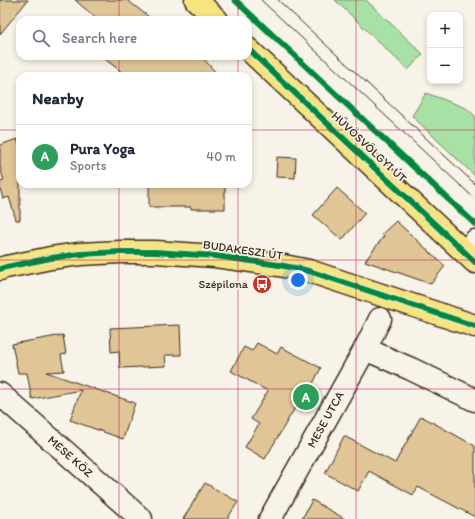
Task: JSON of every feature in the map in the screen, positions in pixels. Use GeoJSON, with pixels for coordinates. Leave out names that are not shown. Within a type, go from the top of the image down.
{"type":"FeatureCollection","features":[{"type":"Feature","properties":{"kind":"main road"},"geometry":{"type":"LineString","coordinates":[[196,0],[213,16]]}},
{"type":"Feature","properties":{"kind":"main road","name":"HŰVÖSVÖLGYI ÚT"},"geometry":{"type":"LineString","coordinates":[[252,53],[472,252]]}},
{"type":"Feature","properties":{"kind":"main road","name":"BUDAKESZI ÚT"},"geometry":{"type":"LineString","coordinates":[[0,269],[51,258],[80,254],[155,252],[215,256],[309,271],[475,326]]}},
{"type":"Feature","properties":{"kind":"street","name":"MESE UTCA"},"geometry":{"type":"LineString","coordinates":[[270,519],[366,349],[380,319]]}},
{"type":"Feature","properties":{"kind":"street"},"geometry":{"type":"LineString","coordinates":[[366,349],[475,400]]}},
{"type":"Feature","properties":{"kind":"street","name":"MESE KÖZ"},"geometry":{"type":"LineString","coordinates":[[0,394],[141,519]]}},
{"type":"Feature","properties":{"kind":"green space"},"geometry":{"type":"Polygon","coordinates":[[[335,0],[366,0],[423,54],[408,70],[335,0]]]}},
{"type":"Feature","properties":{"kind":"green space"},"geometry":{"type":"Polygon","coordinates":[[[426,93],[466,108],[475,116],[475,176],[412,116],[426,93]]]}},
{"type":"Feature","properties":{"kind":"building"},"geometry":{"type":"Polygon","coordinates":[[[0,0],[28,0],[0,34],[0,0]]]}},
{"type":"Feature","properties":{"kind":"building"},"geometry":{"type":"Polygon","coordinates":[[[75,0],[127,0],[148,16],[93,16],[75,0]]]}},
{"type":"Feature","properties":{"kind":"building"},"geometry":{"type":"Polygon","coordinates":[[[106,60],[205,60],[215,72],[122,72],[106,60]]]}},
{"type":"Feature","properties":{"kind":"building"},"geometry":{"type":"Polygon","coordinates":[[[16,139],[16,188],[20,188],[20,220],[16,220],[9,197],[3,199],[0,188],[0,182],[4,181],[0,167],[0,145],[16,139]]]}},
{"type":"Feature","properties":{"kind":"building"},"geometry":{"type":"Polygon","coordinates":[[[277,157],[296,158],[295,178],[276,177],[277,157]]]}},
{"type":"Feature","properties":{"kind":"building"},"geometry":{"type":"Polygon","coordinates":[[[149,188],[225,188],[225,209],[149,207],[149,188]]]}},
{"type":"Feature","properties":{"kind":"building"},"geometry":{"type":"Polygon","coordinates":[[[337,188],[365,213],[342,240],[313,215],[337,188]]]}},
{"type":"Feature","properties":{"kind":"building"},"geometry":{"type":"Polygon","coordinates":[[[396,221],[445,266],[431,284],[365,261],[384,236],[382,234],[396,221]]]}},
{"type":"Feature","properties":{"kind":"building"},"geometry":{"type":"Polygon","coordinates":[[[180,325],[181,355],[165,355],[166,366],[120,368],[119,351],[111,352],[110,328],[180,325]]]}},
{"type":"Feature","properties":{"kind":"building"},"geometry":{"type":"Polygon","coordinates":[[[63,335],[66,354],[61,355],[64,371],[46,372],[135,403],[123,439],[70,420],[81,390],[32,399],[27,373],[18,373],[12,344],[63,335]]]}},
{"type":"Feature","properties":{"kind":"building"},"geometry":{"type":"Polygon","coordinates":[[[257,343],[277,354],[281,347],[321,368],[300,408],[296,406],[265,459],[245,447],[259,424],[251,419],[268,391],[231,371],[244,347],[252,351],[257,343]]]}},
{"type":"Feature","properties":{"kind":"building"},"geometry":{"type":"Polygon","coordinates":[[[421,416],[475,446],[475,517],[418,487],[413,495],[369,471],[358,491],[325,473],[344,436],[395,463],[421,416]]]}},
{"type":"Feature","properties":{"kind":"building"},"geometry":{"type":"Polygon","coordinates":[[[205,483],[238,502],[227,519],[183,519],[205,483]]]}},
{"type":"Feature","properties":{"kind":"building"},"geometry":{"type":"Polygon","coordinates":[[[312,500],[345,519],[302,519],[312,500]]]}},
{"type":"Feature","properties":{"kind":"tram line"},"geometry":{"type":"LineString","coordinates":[[261,0],[475,199]]}},
{"type":"Feature","properties":{"kind":"tram line"},"geometry":{"type":"LineString","coordinates":[[278,0],[475,184]]}},
{"type":"Feature","properties":{"kind":"cycle path"},"geometry":{"type":"LineString","coordinates":[[235,0],[475,224]]}},
{"type":"Feature","properties":{"kind":"cycle path"},"geometry":{"type":"LineString","coordinates":[[252,53],[475,262]]}},
{"type":"Feature","properties":{"kind":"cycle path"},"geometry":{"type":"LineString","coordinates":[[0,269],[51,258],[80,254],[155,252],[215,256],[309,271],[475,326]]}},
{"type":"Feature","properties":{"kind":"place","name":"Szépilona"},"geometry":{"type":"Point","coordinates":[262,284]}},
{"type":"Feature","properties":{"kind":"place","name":"Pura Yoga"},"geometry":{"type":"Point","coordinates":[306,397]}}]}
